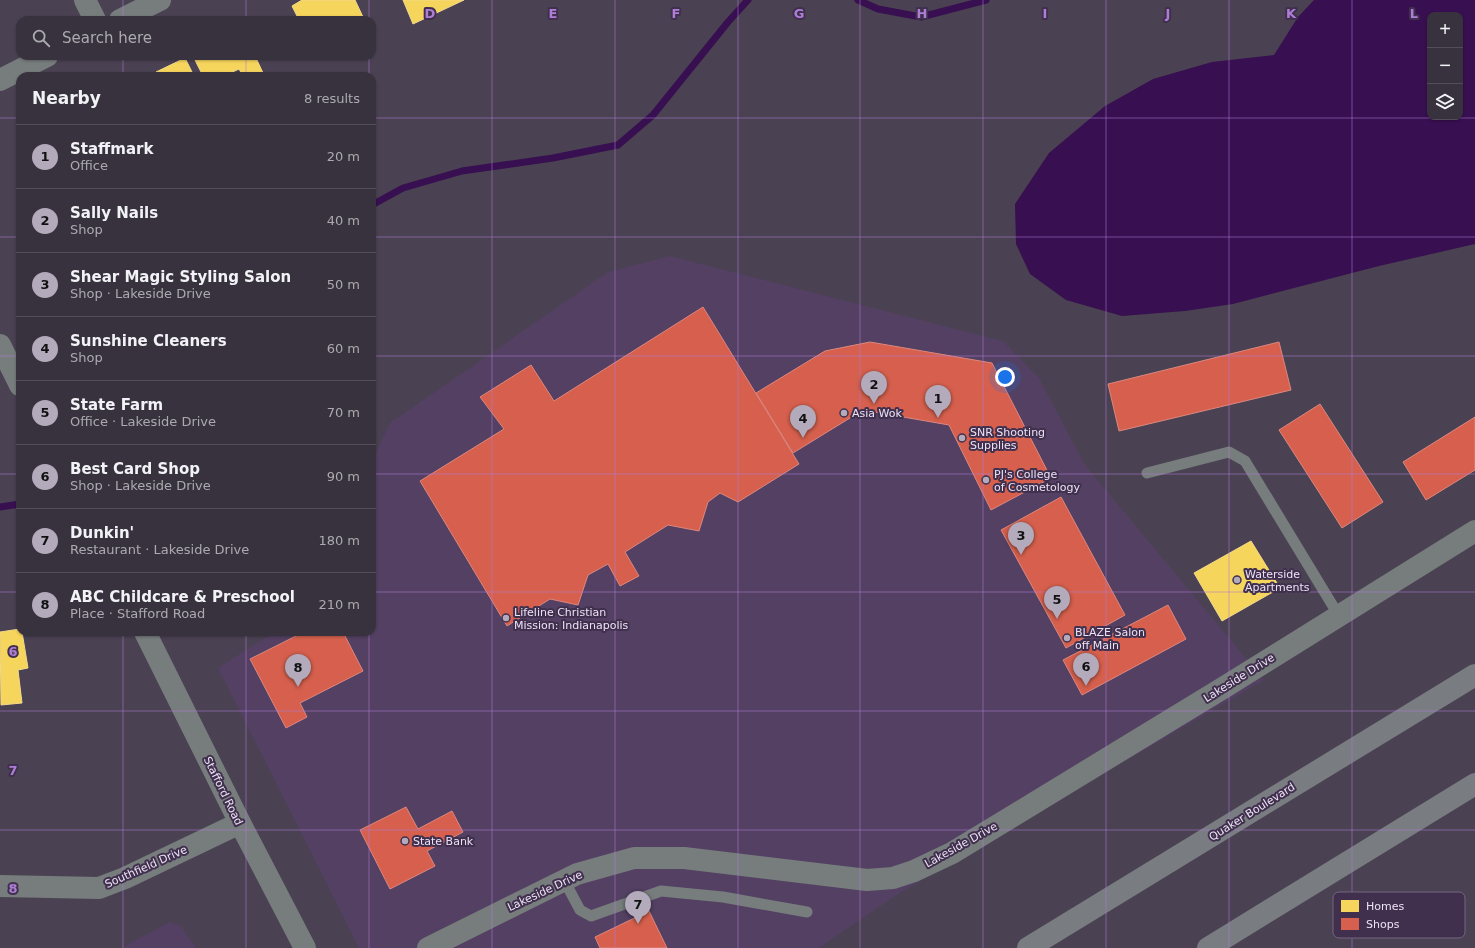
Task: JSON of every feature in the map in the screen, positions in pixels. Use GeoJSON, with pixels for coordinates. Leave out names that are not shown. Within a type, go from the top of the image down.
{"type":"FeatureCollection","features":[{"type":"Feature","properties":{"kind":"main road","name":"Quaker Boulevard"},"geometry":{"type":"LineString","coordinates":[[1028,948],[1475,675]]}},
{"type":"Feature","properties":{"kind":"main road"},"geometry":{"type":"LineString","coordinates":[[1208,948],[1475,784]]}},
{"type":"Feature","properties":{"kind":"street"},"geometry":{"type":"LineString","coordinates":[[85,0],[93,16]]}},
{"type":"Feature","properties":{"kind":"street"},"geometry":{"type":"LineString","coordinates":[[128,16],[160,0]]}},
{"type":"Feature","properties":{"kind":"street"},"geometry":{"type":"LineString","coordinates":[[0,80],[39,60]]}},
{"type":"Feature","properties":{"kind":"street"},"geometry":{"type":"LineString","coordinates":[[0,346],[16,377]]}},
{"type":"Feature","properties":{"kind":"street","name":"Lakeside Drive"},"geometry":{"type":"LineString","coordinates":[[428,948],[577,874],[634,858],[684,858],[867,880],[893,878],[914,871],[952,853],[1475,531]]}},
{"type":"Feature","properties":{"kind":"street","name":"Stafford Road"},"geometry":{"type":"LineString","coordinates":[[146,636],[305,948]]}},
{"type":"Feature","properties":{"kind":"street","name":"Southfield Drive"},"geometry":{"type":"LineString","coordinates":[[0,886],[99,888],[125,878],[240,823]]}},
{"type":"Feature","properties":{"kind":"lane"},"geometry":{"type":"LineString","coordinates":[[1147,473],[1229,452],[1245,461],[1339,616]]}},
{"type":"Feature","properties":{"kind":"lane"},"geometry":{"type":"LineString","coordinates":[[564,880],[580,910],[591,916],[661,891],[723,897],[808,912]]}},
{"type":"Feature","properties":{"kind":"shaded area"},"geometry":{"type":"Polygon","coordinates":[[[1314,0],[1475,0],[1475,244],[1379,266],[1233,304],[1185,311],[1122,316],[1066,300],[1030,274],[1016,244],[1015,204],[1049,153],[1105,106],[1153,79],[1212,62],[1274,55],[1298,17],[1314,0]]]}},
{"type":"Feature","properties":{"kind":"shaded area"},"geometry":{"type":"Polygon","coordinates":[[[670,256],[1003,341],[1039,378],[1085,465],[1264,680],[898,894],[819,948],[359,948],[218,668],[268,636],[376,636],[376,453],[390,423],[608,272],[670,256]]]}},
{"type":"Feature","properties":{"kind":"shaded area"},"geometry":{"type":"Polygon","coordinates":[[[170,922],[181,926],[196,948],[121,948],[170,922]]]}},
{"type":"Feature","properties":{"kind":"building: Homes"},"geometry":{"type":"Polygon","coordinates":[[[302,0],[355,0],[363,16],[297,16],[292,6],[302,0]]]}},
{"type":"Feature","properties":{"kind":"building: Homes"},"geometry":{"type":"Polygon","coordinates":[[[403,0],[464,0],[413,24],[403,0]]]}},
{"type":"Feature","properties":{"kind":"building: Homes"},"geometry":{"type":"Polygon","coordinates":[[[181,60],[186,60],[192,72],[156,72],[181,60]]]}},
{"type":"Feature","properties":{"kind":"building: Homes"},"geometry":{"type":"Polygon","coordinates":[[[195,60],[257,60],[263,72],[241,72],[239,69],[233,72],[201,72],[195,60]]]}},
{"type":"Feature","properties":{"kind":"building: Homes","name":"Waterside Apartments"},"geometry":{"type":"Polygon","coordinates":[[[1251,541],[1280,588],[1222,621],[1194,573],[1251,541]]]}},
{"type":"Feature","properties":{"kind":"building: Homes"},"geometry":{"type":"Polygon","coordinates":[[[16,630],[16,636],[23,636],[28,668],[18,670],[22,703],[1,705],[0,632],[16,630]]]}},
{"type":"Feature","properties":{"kind":"building: Shops"},"geometry":{"type":"Polygon","coordinates":[[[703,307],[799,464],[738,502],[720,493],[708,502],[699,531],[668,525],[625,552],[639,576],[620,586],[608,564],[588,575],[578,605],[550,599],[507,626],[420,481],[504,429],[480,397],[531,365],[554,401],[703,307]]]}},
{"type":"Feature","properties":{"kind":"building: Shops"},"geometry":{"type":"Polygon","coordinates":[[[870,342],[992,363],[1051,478],[991,510],[949,425],[863,410],[793,453],[756,393],[825,351],[870,342]]]}},
{"type":"Feature","properties":{"kind":"building: Shops"},"geometry":{"type":"Polygon","coordinates":[[[1279,342],[1291,390],[1119,431],[1108,384],[1279,342]]]}},
{"type":"Feature","properties":{"kind":"building: Shops"},"geometry":{"type":"Polygon","coordinates":[[[1320,404],[1383,502],[1342,528],[1279,430],[1320,404]]]}},
{"type":"Feature","properties":{"kind":"building: Shops"},"geometry":{"type":"Polygon","coordinates":[[[1475,417],[1475,470],[1426,500],[1403,462],[1475,417]]]}},
{"type":"Feature","properties":{"kind":"building: Shops"},"geometry":{"type":"Polygon","coordinates":[[[1061,497],[1125,615],[1066,648],[1001,530],[1061,497]]]}},
{"type":"Feature","properties":{"kind":"building: Shops"},"geometry":{"type":"Polygon","coordinates":[[[1168,605],[1186,639],[1082,695],[1063,660],[1168,605]]]}},
{"type":"Feature","properties":{"kind":"building: Shops"},"geometry":{"type":"Polygon","coordinates":[[[296,636],[345,636],[363,671],[300,703],[307,717],[286,728],[250,659],[296,636]]]}},
{"type":"Feature","properties":{"kind":"building: Shops","name":"State Bank"},"geometry":{"type":"Polygon","coordinates":[[[406,807],[418,829],[452,811],[463,832],[427,851],[435,866],[390,889],[360,830],[406,807]]]}},
{"type":"Feature","properties":{"kind":"building: Shops"},"geometry":{"type":"Polygon","coordinates":[[[649,911],[667,948],[600,948],[595,937],[649,911]]]}},
{"type":"Feature","properties":{"kind":"waterway"},"geometry":{"type":"LineString","coordinates":[[376,203],[403,188],[462,171],[553,158],[618,145],[653,115],[728,22],[748,0]]}},
{"type":"Feature","properties":{"kind":"waterway"},"geometry":{"type":"LineString","coordinates":[[858,0],[878,9],[921,17],[986,0]]}},
{"type":"Feature","properties":{"kind":"waterway"},"geometry":{"type":"LineString","coordinates":[[0,507],[16,505]]}},
{"type":"Feature","properties":{"kind":"place","name":"Sally Nails"},"geometry":{"type":"Point","coordinates":[874,404]}},
{"type":"Feature","properties":{"kind":"place","name":"Asia Wok"},"geometry":{"type":"Point","coordinates":[844,413]}},
{"type":"Feature","properties":{"kind":"place","name":"Staffmark"},"geometry":{"type":"Point","coordinates":[938,418]}},
{"type":"Feature","properties":{"kind":"place","name":"Sunshine Cleaners"},"geometry":{"type":"Point","coordinates":[803,438]}},
{"type":"Feature","properties":{"kind":"place","name":"SNR Shooting Supplies"},"geometry":{"type":"Point","coordinates":[962,438]}},
{"type":"Feature","properties":{"kind":"place","name":"PJ's College of Cosmetology"},"geometry":{"type":"Point","coordinates":[986,480]}},
{"type":"Feature","properties":{"kind":"place","name":"Shear Magic Styling Salon"},"geometry":{"type":"Point","coordinates":[1021,555]}},
{"type":"Feature","properties":{"kind":"place","name":"Waterside Apartments"},"geometry":{"type":"Point","coordinates":[1237,580]}},
{"type":"Feature","properties":{"kind":"place","name":"Lifeline Christian Mission: Indianapolis"},"geometry":{"type":"Point","coordinates":[506,618]}},
{"type":"Feature","properties":{"kind":"place","name":"State Farm"},"geometry":{"type":"Point","coordinates":[1057,619]}},
{"type":"Feature","properties":{"kind":"place","name":"BLAZE Salon off Main"},"geometry":{"type":"Point","coordinates":[1067,638]}},
{"type":"Feature","properties":{"kind":"place","name":"Best Card Shop"},"geometry":{"type":"Point","coordinates":[1086,686]}},
{"type":"Feature","properties":{"kind":"place","name":"ABC Childcare & Preschool"},"geometry":{"type":"Point","coordinates":[298,687]}},
{"type":"Feature","properties":{"kind":"place","name":"State Bank"},"geometry":{"type":"Point","coordinates":[405,841]}},
{"type":"Feature","properties":{"kind":"place","name":"Dunkin'"},"geometry":{"type":"Point","coordinates":[638,924]}}]}
